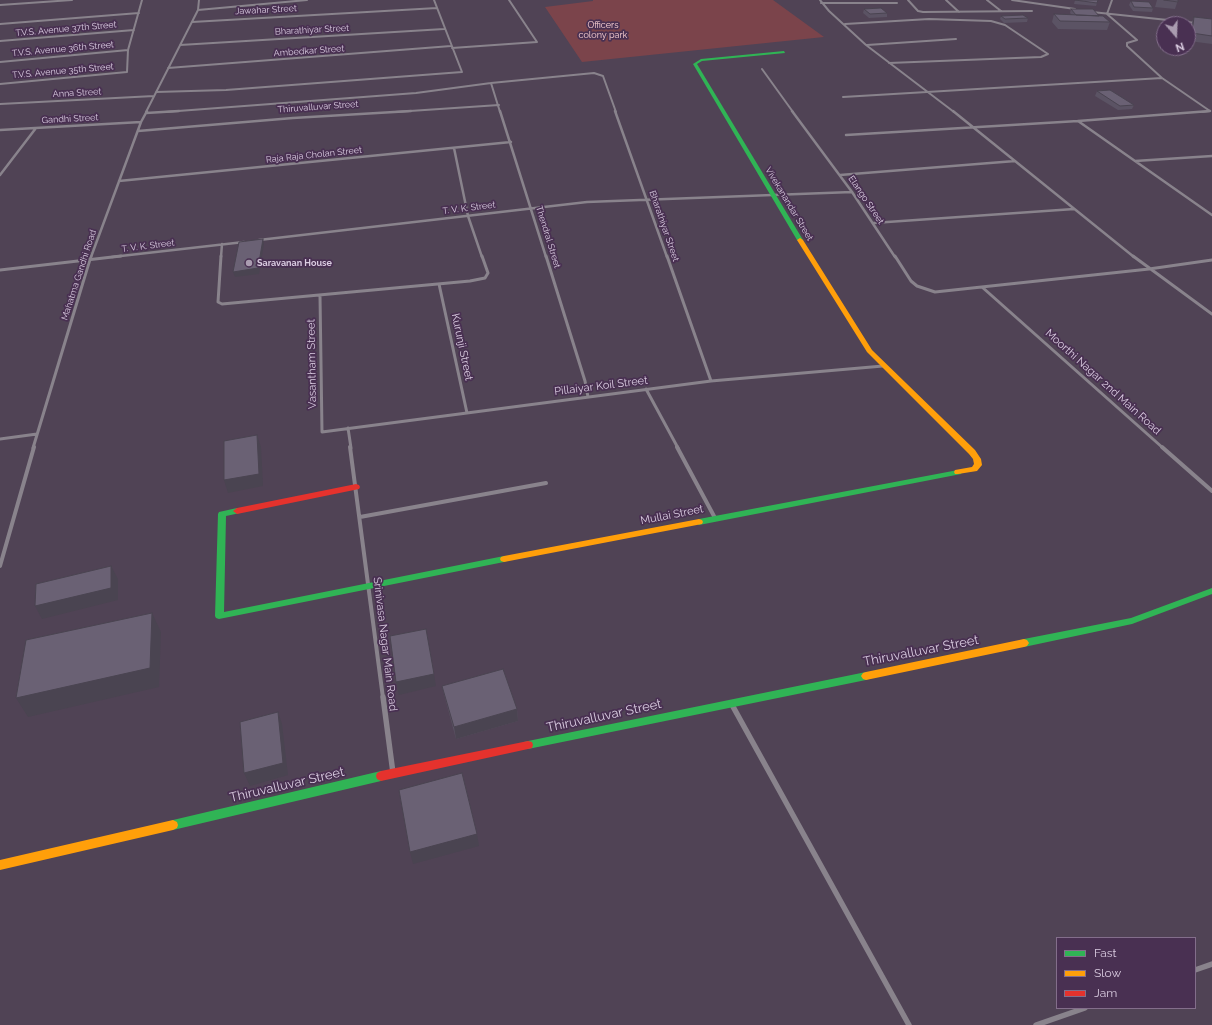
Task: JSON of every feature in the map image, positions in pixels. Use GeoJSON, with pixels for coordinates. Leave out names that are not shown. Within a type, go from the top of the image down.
{"type":"FeatureCollection","features":[{"type":"Feature","properties":{"kind":"street"},"geometry":{"type":"LineString","coordinates":[[6,5],[10,0]]}},
{"type":"Feature","properties":{"kind":"street"},"geometry":{"type":"LineString","coordinates":[[0,5],[72,0]]}},
{"type":"Feature","properties":{"kind":"street"},"geometry":{"type":"LineString","coordinates":[[128,50],[142,0]]}},
{"type":"Feature","properties":{"kind":"street","name":"Mahatma Gandhi Road"},"geometry":{"type":"LineString","coordinates":[[0,565],[37,434],[90,260],[141,122],[198,10],[199,0]]}},
{"type":"Feature","properties":{"kind":"street"},"geometry":{"type":"LineString","coordinates":[[198,10],[307,0]]}},
{"type":"Feature","properties":{"kind":"street"},"geometry":{"type":"LineString","coordinates":[[434,0],[451,47]]}},
{"type":"Feature","properties":{"kind":"street","name":"Ambedkar Street"},"geometry":{"type":"LineString","coordinates":[[168,68],[537,42],[509,0]]}},
{"type":"Feature","properties":{"kind":"street"},"geometry":{"type":"LineString","coordinates":[[908,0],[920,12],[1032,12]]}},
{"type":"Feature","properties":{"kind":"street"},"geometry":{"type":"LineString","coordinates":[[946,0],[960,12]]}},
{"type":"Feature","properties":{"kind":"street"},"geometry":{"type":"LineString","coordinates":[[988,0],[1001,12]]}},
{"type":"Feature","properties":{"kind":"street"},"geometry":{"type":"LineString","coordinates":[[1012,0],[1078,10]]}},
{"type":"Feature","properties":{"kind":"street"},"geometry":{"type":"LineString","coordinates":[[1107,14],[1112,0]]}},
{"type":"Feature","properties":{"kind":"street"},"geometry":{"type":"LineString","coordinates":[[821,1],[897,3]]}},
{"type":"Feature","properties":{"kind":"street"},"geometry":{"type":"LineString","coordinates":[[821,1],[829,11],[845,24],[866,45],[1016,161],[1149,269],[1212,314]]}},
{"type":"Feature","properties":{"kind":"street","name":"Jawahar Street"},"geometry":{"type":"LineString","coordinates":[[192,22],[437,8]]}},
{"type":"Feature","properties":{"kind":"street"},"geometry":{"type":"LineString","coordinates":[[1085,11],[1197,23]]}},
{"type":"Feature","properties":{"kind":"street"},"geometry":{"type":"LineString","coordinates":[[0,24],[139,13]]}},
{"type":"Feature","properties":{"kind":"street"},"geometry":{"type":"LineString","coordinates":[[1107,14],[1137,40],[1127,43],[1127,46],[1162,78],[1211,112]]}},
{"type":"Feature","properties":{"kind":"street"},"geometry":{"type":"LineString","coordinates":[[845,24],[929,19],[991,21],[1005,25],[1048,54],[1041,57],[889,63]]}},
{"type":"Feature","properties":{"kind":"street"},"geometry":{"type":"LineString","coordinates":[[1109,22],[1117,23]]}},
{"type":"Feature","properties":{"kind":"street","name":"Bharathiyar Street"},"geometry":{"type":"LineString","coordinates":[[180,45],[444,29]]}},
{"type":"Feature","properties":{"kind":"street","name":"T.V.S. Avenue 37th Street"},"geometry":{"type":"LineString","coordinates":[[0,41],[134,30]]}},
{"type":"Feature","properties":{"kind":"street"},"geometry":{"type":"LineString","coordinates":[[866,45],[956,39]]}},
{"type":"Feature","properties":{"kind":"street","name":"Anna Street"},"geometry":{"type":"LineString","coordinates":[[0,104],[226,90],[462,72],[451,47]]}},
{"type":"Feature","properties":{"kind":"street","name":"T.V.S. Avenue 36th Street"},"geometry":{"type":"LineString","coordinates":[[0,62],[128,50]]}},
{"type":"Feature","properties":{"kind":"street","name":"T.V.S. Avenue 35th Street"},"geometry":{"type":"LineString","coordinates":[[0,84],[127,72],[128,50]]}},
{"type":"Feature","properties":{"kind":"street","name":"Vivekanandar Street"},"geometry":{"type":"LineString","coordinates":[[784,52],[712,58],[696,62],[695,64],[772,195],[869,351],[972,452],[977,459],[978,465]]}},
{"type":"Feature","properties":{"kind":"street","name":"Elango Street"},"geometry":{"type":"LineString","coordinates":[[762,69],[852,192],[911,281],[917,286],[934,292],[1149,269],[1212,260]]}},
{"type":"Feature","properties":{"kind":"street","name":"Bharathiyar Street"},"geometry":{"type":"LineString","coordinates":[[491,83],[594,73],[604,76],[711,381]]}},
{"type":"Feature","properties":{"kind":"street"},"geometry":{"type":"LineString","coordinates":[[843,97],[1162,78]]}},
{"type":"Feature","properties":{"kind":"street"},"geometry":{"type":"LineString","coordinates":[[146,113],[416,93],[491,83]]}},
{"type":"Feature","properties":{"kind":"street","name":"Thendral Street"},"geometry":{"type":"LineString","coordinates":[[491,83],[511,142],[585,381],[588,397]]}},
{"type":"Feature","properties":{"kind":"street","name":"Thiruvalluvar Street"},"geometry":{"type":"LineString","coordinates":[[138,131],[293,118],[499,105]]}},
{"type":"Feature","properties":{"kind":"street"},"geometry":{"type":"LineString","coordinates":[[846,134],[1211,112]]}},
{"type":"Feature","properties":{"kind":"street"},"geometry":{"type":"LineString","coordinates":[[1078,121],[1212,215]]}},
{"type":"Feature","properties":{"kind":"street","name":"Gandhi Street"},"geometry":{"type":"LineString","coordinates":[[0,130],[141,122]]}},
{"type":"Feature","properties":{"kind":"street"},"geometry":{"type":"LineString","coordinates":[[0,175],[36,128]]}},
{"type":"Feature","properties":{"kind":"street","name":"Raja Raja Cholan Street"},"geometry":{"type":"LineString","coordinates":[[119,181],[511,142]]}},
{"type":"Feature","properties":{"kind":"street"},"geometry":{"type":"LineString","coordinates":[[222,244],[218,302],[220,303],[320,296],[478,280],[485,278],[488,273],[468,216],[454,148]]}},
{"type":"Feature","properties":{"kind":"street"},"geometry":{"type":"LineString","coordinates":[[1135,161],[1212,156]]}},
{"type":"Feature","properties":{"kind":"street"},"geometry":{"type":"LineString","coordinates":[[840,175],[1016,161]]}},
{"type":"Feature","properties":{"kind":"street","name":"T. V. K. Street"},"geometry":{"type":"LineString","coordinates":[[254,241],[588,202],[852,192]]}},
{"type":"Feature","properties":{"kind":"street"},"geometry":{"type":"LineString","coordinates":[[873,223],[1075,209]]}},
{"type":"Feature","properties":{"kind":"street","name":"T. V. K. Street"},"geometry":{"type":"LineString","coordinates":[[0,270],[246,242]]}},
{"type":"Feature","properties":{"kind":"street","name":"Kurunji Street"},"geometry":{"type":"LineString","coordinates":[[440,284],[467,413]]}},
{"type":"Feature","properties":{"kind":"street","name":"Moorthi Nagar 2nd Main Road"},"geometry":{"type":"LineString","coordinates":[[982,287],[1212,491]]}},
{"type":"Feature","properties":{"kind":"street","name":"Vasantham Street"},"geometry":{"type":"LineString","coordinates":[[320,296],[322,432]]}},
{"type":"Feature","properties":{"kind":"street","name":"Pillaiyar Koil Street"},"geometry":{"type":"LineString","coordinates":[[322,432],[711,381],[883,366]]}},
{"type":"Feature","properties":{"kind":"street"},"geometry":{"type":"LineString","coordinates":[[646,390],[715,518]]}},
{"type":"Feature","properties":{"kind":"street","name":"Srinivasa Nagar Main Road"},"geometry":{"type":"LineString","coordinates":[[348,428],[393,773]]}},
{"type":"Feature","properties":{"kind":"street"},"geometry":{"type":"LineString","coordinates":[[0,439],[37,434]]}},
{"type":"Feature","properties":{"kind":"street","name":"Mullai Street"},"geometry":{"type":"LineString","coordinates":[[356,487],[222,514],[218,616],[369,585],[715,518],[967,471],[974,469],[978,465]]}},
{"type":"Feature","properties":{"kind":"street"},"geometry":{"type":"LineString","coordinates":[[360,517],[546,483]]}},
{"type":"Feature","properties":{"kind":"street","name":"Thiruvalluvar Street"},"geometry":{"type":"LineString","coordinates":[[0,865],[393,773],[730,702],[1132,621],[1212,591]]}},
{"type":"Feature","properties":{"kind":"street"},"geometry":{"type":"LineString","coordinates":[[730,702],[908,1025]]}},
{"type":"Feature","properties":{"kind":"street"},"geometry":{"type":"LineString","coordinates":[[1196,970],[1212,964]]}},
{"type":"Feature","properties":{"kind":"street"},"geometry":{"type":"LineString","coordinates":[[1036,1025],[1082,1009]]}},
{"type":"Feature","properties":{"kind":"green space","name":"Officers colony park"},"geometry":{"type":"Polygon","coordinates":[[[593,0],[773,0],[824,37],[582,62],[545,7],[593,0]]]}},
{"type":"Feature","properties":{"kind":"building"},"geometry":{"type":"Polygon","coordinates":[[[1075,0],[1098,0],[1097,3],[1075,0]]]}},
{"type":"Feature","properties":{"kind":"building"},"geometry":{"type":"Polygon","coordinates":[[[1164,0],[1178,0],[1178,2],[1164,0]]]}},
{"type":"Feature","properties":{"kind":"building"},"geometry":{"type":"Polygon","coordinates":[[[1131,1],[1149,2],[1153,8],[1134,7],[1131,1]]]}},
{"type":"Feature","properties":{"kind":"building"},"geometry":{"type":"Polygon","coordinates":[[[881,8],[887,13],[870,14],[864,9],[881,8]]]}},
{"type":"Feature","properties":{"kind":"building"},"geometry":{"type":"Polygon","coordinates":[[[1071,9],[1093,9],[1099,16],[1076,15],[1071,9]]]}},
{"type":"Feature","properties":{"kind":"building"},"geometry":{"type":"Polygon","coordinates":[[[1054,14],[1103,16],[1110,22],[1060,21],[1054,14]]]}},
{"type":"Feature","properties":{"kind":"building"},"geometry":{"type":"Polygon","coordinates":[[[1023,15],[1028,18],[1005,19],[1001,16],[1023,15]]]}},
{"type":"Feature","properties":{"kind":"building"},"geometry":{"type":"Polygon","coordinates":[[[1196,17],[1212,19],[1212,36],[1196,34],[1196,17]]]}},
{"type":"Feature","properties":{"kind":"building"},"geometry":{"type":"Polygon","coordinates":[[[1110,90],[1134,105],[1120,106],[1097,91],[1110,90]]]}},
{"type":"Feature","properties":{"kind":"building","name":"Saravanan House"},"geometry":{"type":"Polygon","coordinates":[[[263,239],[258,268],[233,272],[239,242],[263,239]]]}},
{"type":"Feature","properties":{"kind":"building"},"geometry":{"type":"Polygon","coordinates":[[[257,435],[259,474],[224,480],[224,441],[257,435]]]}},
{"type":"Feature","properties":{"kind":"building"},"geometry":{"type":"Polygon","coordinates":[[[111,566],[111,588],[35,606],[36,584],[111,566]]]}},
{"type":"Feature","properties":{"kind":"building"},"geometry":{"type":"Polygon","coordinates":[[[152,613],[150,668],[16,698],[26,640],[152,613]]]}},
{"type":"Feature","properties":{"kind":"building"},"geometry":{"type":"Polygon","coordinates":[[[426,629],[434,674],[396,682],[390,636],[426,629]]]}},
{"type":"Feature","properties":{"kind":"building"},"geometry":{"type":"Polygon","coordinates":[[[503,669],[517,709],[454,727],[442,686],[503,669]]]}},
{"type":"Feature","properties":{"kind":"building"},"geometry":{"type":"Polygon","coordinates":[[[278,712],[283,763],[244,773],[240,722],[278,712]]]}},
{"type":"Feature","properties":{"kind":"building"},"geometry":{"type":"Polygon","coordinates":[[[462,773],[477,834],[410,852],[399,790],[462,773]]]}},
{"type":"Feature","properties":{"kind":"traffic: fast"},"geometry":{"type":"LineString","coordinates":[[784,52],[701,60],[695,64],[800,240]]}},
{"type":"Feature","properties":{"kind":"traffic: fast"},"geometry":{"type":"LineString","coordinates":[[699,522],[958,472]]}},
{"type":"Feature","properties":{"kind":"traffic: fast"},"geometry":{"type":"LineString","coordinates":[[237,511],[222,514],[219,616],[504,559]]}},
{"type":"Feature","properties":{"kind":"traffic: fast"},"geometry":{"type":"LineString","coordinates":[[1024,643],[1132,621],[1212,591]]}},
{"type":"Feature","properties":{"kind":"traffic: fast"},"geometry":{"type":"LineString","coordinates":[[528,745],[866,676]]}},
{"type":"Feature","properties":{"kind":"traffic: fast"},"geometry":{"type":"LineString","coordinates":[[173,825],[381,776]]}},
{"type":"Feature","properties":{"kind":"traffic: slow"},"geometry":{"type":"LineString","coordinates":[[800,240],[869,351],[972,452],[977,459],[978,465],[974,469],[958,472]]}},
{"type":"Feature","properties":{"kind":"traffic: slow"},"geometry":{"type":"LineString","coordinates":[[504,559],[699,522]]}},
{"type":"Feature","properties":{"kind":"traffic: slow"},"geometry":{"type":"LineString","coordinates":[[866,676],[1024,643]]}},
{"type":"Feature","properties":{"kind":"traffic: slow"},"geometry":{"type":"LineString","coordinates":[[0,865],[173,825]]}},
{"type":"Feature","properties":{"kind":"traffic: jam"},"geometry":{"type":"LineString","coordinates":[[237,511],[356,487]]}},
{"type":"Feature","properties":{"kind":"traffic: jam"},"geometry":{"type":"LineString","coordinates":[[381,776],[528,745]]}},
{"type":"Feature","properties":{"kind":"place","name":"Saravanan House"},"geometry":{"type":"Point","coordinates":[249,263]}}]}
